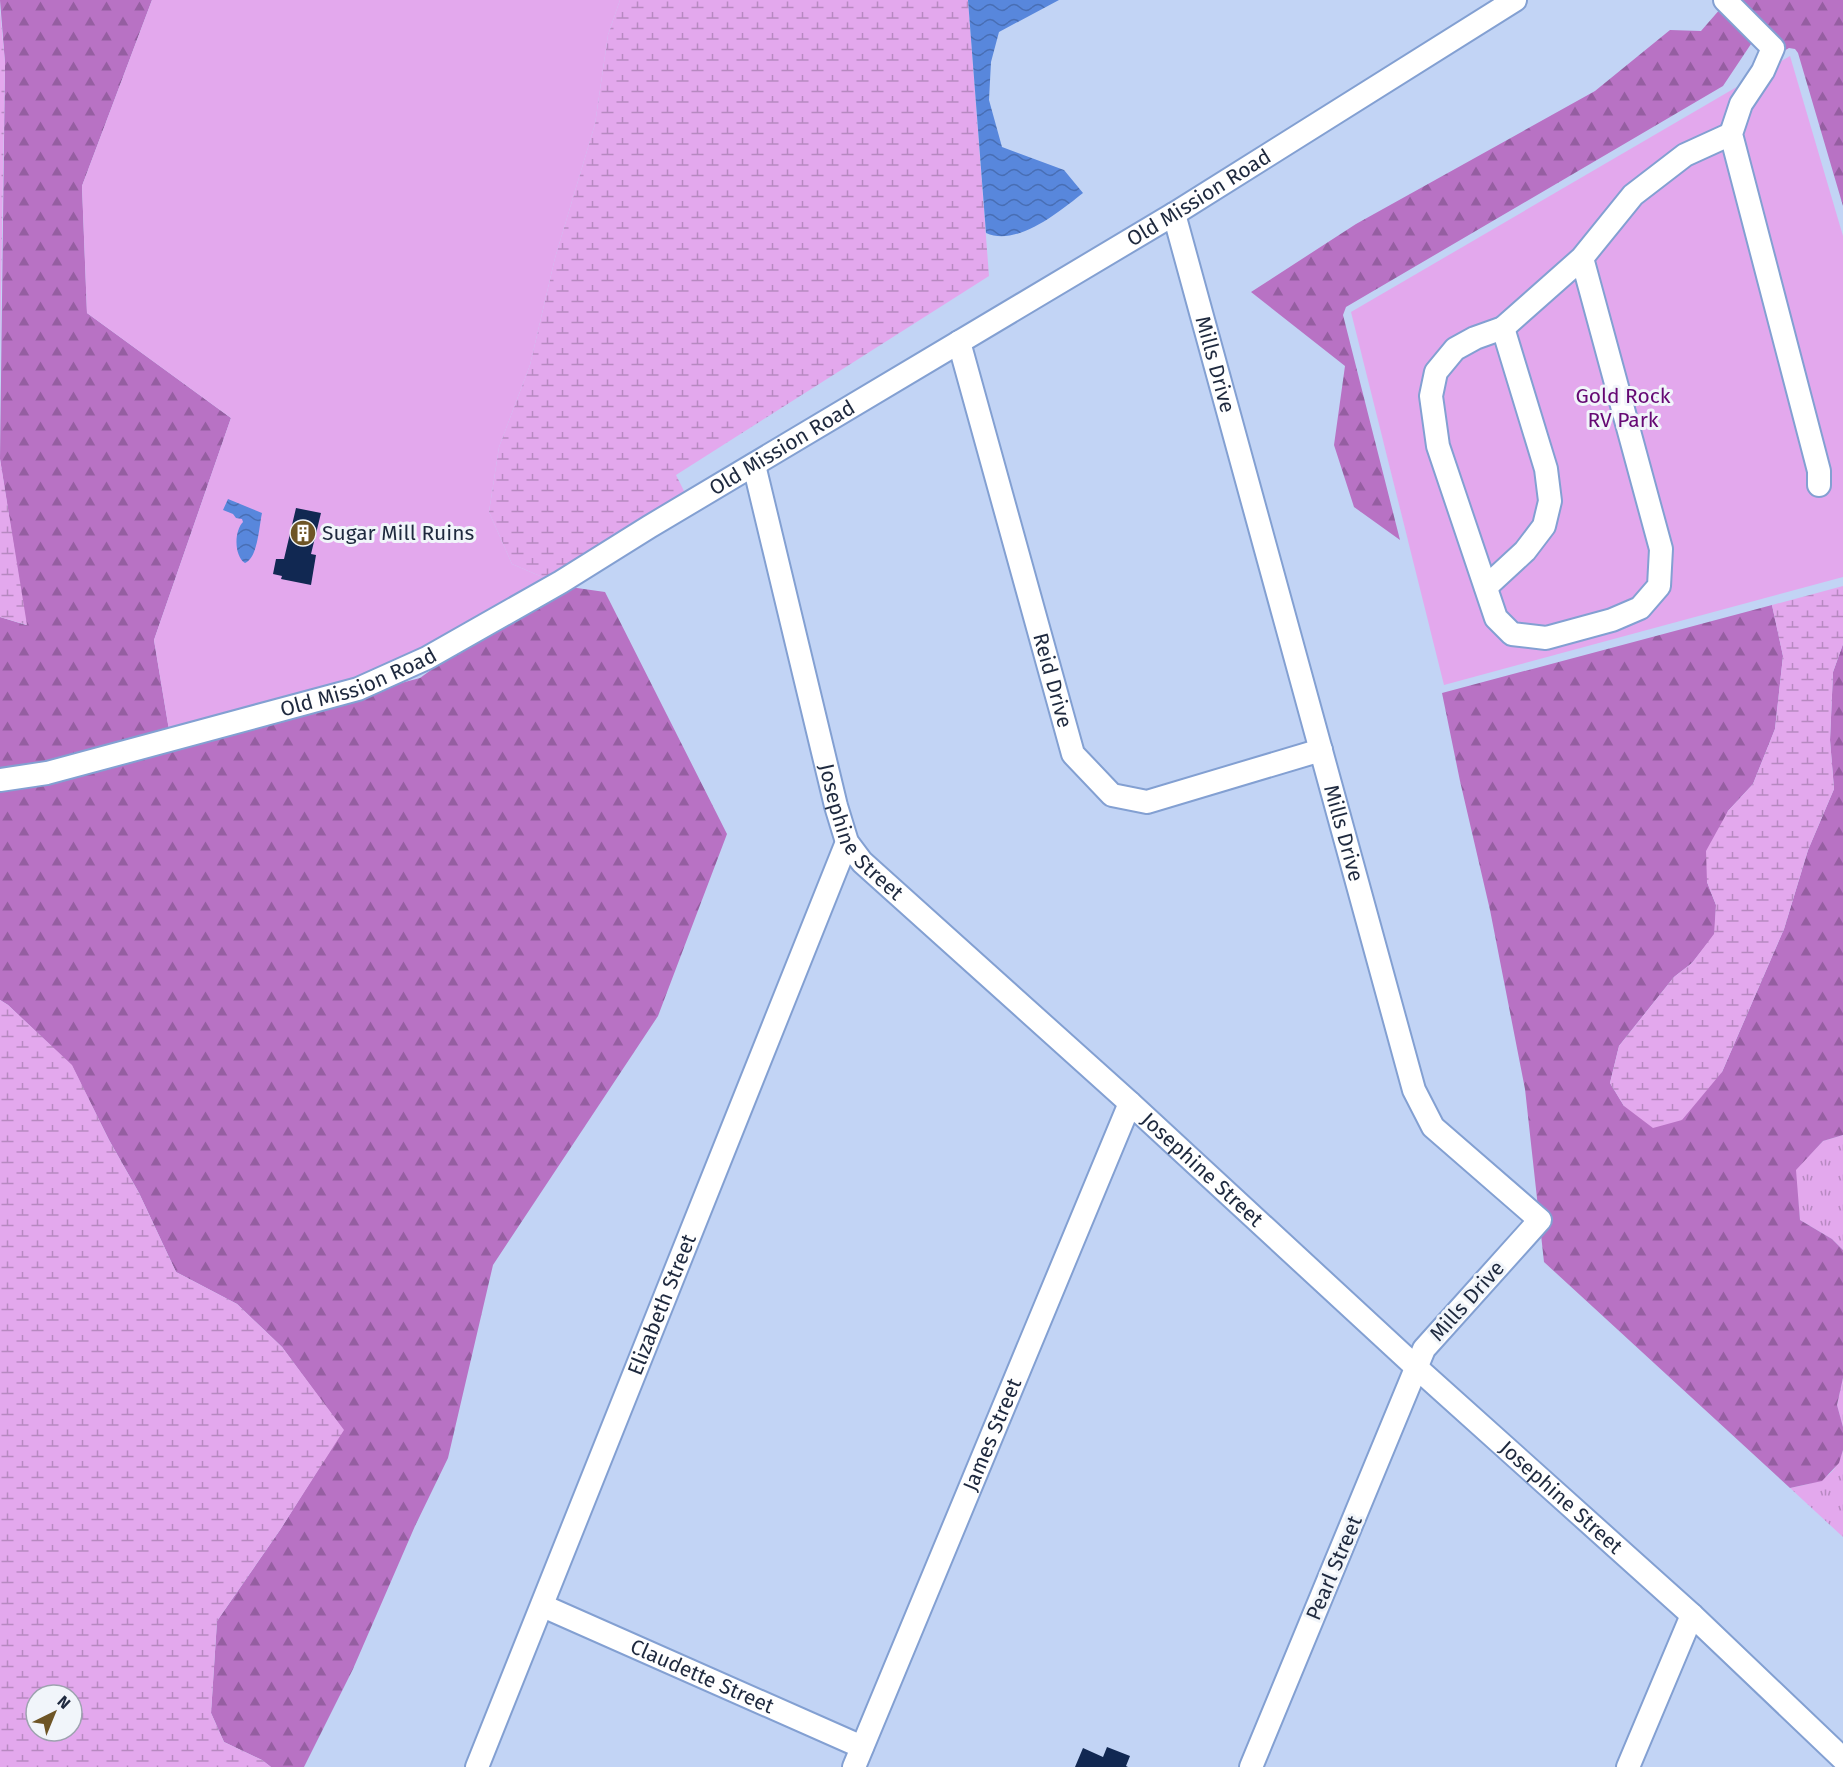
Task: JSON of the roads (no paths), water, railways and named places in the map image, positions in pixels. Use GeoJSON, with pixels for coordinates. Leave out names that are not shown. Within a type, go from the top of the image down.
{"type":"FeatureCollection","features":[{"type":"Feature","properties":{"kind":"street","name":"Old Mission Road"},"geometry":{"type":"LineString","coordinates":[[0,780],[47,772],[358,689],[437,652],[561,582],[1174,214],[1515,0]]}},
{"type":"Feature","properties":{"kind":"street"},"geometry":{"type":"LineString","coordinates":[[1725,0],[1773,48],[1762,71],[1741,104],[1731,134],[1819,471],[1819,485]]}},
{"type":"Feature","properties":{"kind":"street"},"geometry":{"type":"LineString","coordinates":[[1582,258],[1661,549],[1659,586],[1640,608],[1612,620],[1546,638],[1512,634],[1496,618],[1438,446],[1431,396],[1436,372],[1455,349],[1475,338],[1503,328],[1582,258],[1633,195],[1685,156],[1731,134]]}},
{"type":"Feature","properties":{"kind":"street","name":"Mills Drive"},"geometry":{"type":"LineString","coordinates":[[1174,214],[1414,1090],[1433,1127],[1540,1221],[1424,1349],[1417,1368]]}},
{"type":"Feature","properties":{"kind":"street"},"geometry":{"type":"LineString","coordinates":[[1486,587],[1525,551],[1544,526],[1550,501],[1546,469],[1503,328]]}},
{"type":"Feature","properties":{"kind":"street","name":"Reid Drive"},"geometry":{"type":"LineString","coordinates":[[959,342],[1073,754],[1112,795],[1147,802],[1321,750]]}},
{"type":"Feature","properties":{"kind":"street","name":"Josephine Street"},"geometry":{"type":"LineString","coordinates":[[754,465],[836,806],[847,842],[862,862],[1130,1103],[1417,1368],[1692,1615],[1843,1759]]}},
{"type":"Feature","properties":{"kind":"street","name":"Elizabeth Street"},"geometry":{"type":"LineString","coordinates":[[477,1767],[847,842]]}},
{"type":"Feature","properties":{"kind":"street","name":"James Street"},"geometry":{"type":"LineString","coordinates":[[858,1757],[1130,1103]]}},
{"type":"Feature","properties":{"kind":"street","name":"Pearl Street"},"geometry":{"type":"LineString","coordinates":[[1251,1767],[1417,1368]]}},
{"type":"Feature","properties":{"kind":"street","name":"Claudette Street"},"geometry":{"type":"LineString","coordinates":[[543,1605],[858,1757]]}},
{"type":"Feature","properties":{"kind":"street"},"geometry":{"type":"LineString","coordinates":[[1628,1767],[1692,1615]]}},
{"type":"Feature","properties":{"kind":"street"},"geometry":{"type":"LineString","coordinates":[[1824,1740],[1843,1753]]}},
{"type":"Feature","properties":{"kind":"water"},"geometry":{"type":"Polygon","coordinates":[[[968,0],[1059,0],[999,32],[991,62],[989,100],[1002,147],[1064,170],[1083,193],[1050,218],[1024,232],[1011,235],[998,236],[986,233],[968,0]]]}},
{"type":"Feature","properties":{"kind":"water"},"geometry":{"type":"Polygon","coordinates":[[[228,499],[262,513],[253,555],[245,563],[241,560],[237,549],[238,531],[243,522],[242,519],[223,510],[228,499]]]}},
{"type":"Feature","properties":{"kind":"place","name":"Sugar Mill Ruins"},"geometry":{"type":"Point","coordinates":[303,533]}},
{"type":"Feature","properties":{"kind":"park label","name":"Gold Rock RV Park"},"geometry":{"type":"Point","coordinates":[1623,408]}}]}
